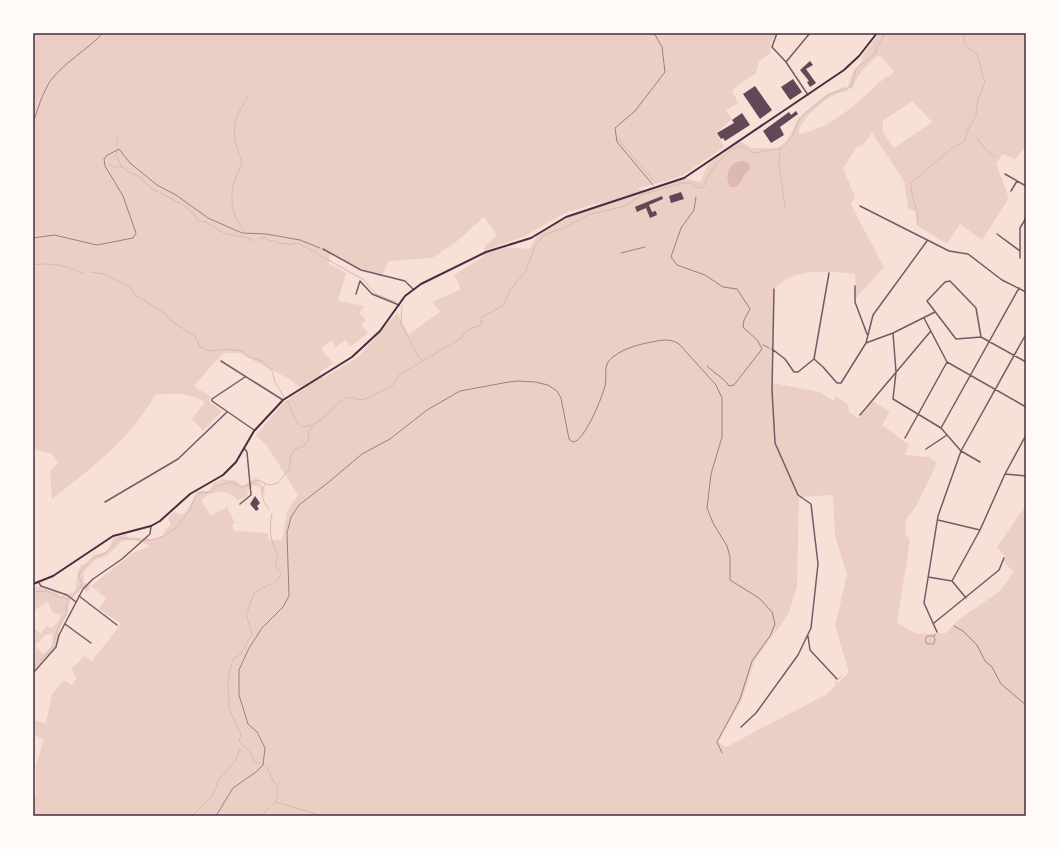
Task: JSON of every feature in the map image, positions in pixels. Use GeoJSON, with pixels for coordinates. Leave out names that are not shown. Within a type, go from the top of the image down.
{"type":"FeatureCollection","features":[{"type":"Feature","properties":{"kind":"main road"},"geometry":{"type":"LineString","coordinates":[[33,584],[39,583],[57,574],[113,536],[151,526],[160,521],[190,494],[227,471],[236,462],[254,431],[283,400],[352,357],[380,332],[399,305],[413,289],[486,252],[531,238],[566,217],[684,178],[808,95],[851,64],[877,33]]}},
{"type":"Feature","properties":{"kind":"street"},"geometry":{"type":"LineString","coordinates":[[777,33],[772,47],[786,62],[808,95]]}},
{"type":"Feature","properties":{"kind":"street"},"geometry":{"type":"LineString","coordinates":[[786,62],[810,33]]}},
{"type":"Feature","properties":{"kind":"street"},"geometry":{"type":"LineString","coordinates":[[1005,174],[1026,186]]}},
{"type":"Feature","properties":{"kind":"street"},"geometry":{"type":"LineString","coordinates":[[1011,191],[1017,181]]}},
{"type":"Feature","properties":{"kind":"street"},"geometry":{"type":"LineString","coordinates":[[860,206],[949,251],[968,254],[1002,280],[1026,292]]}},
{"type":"Feature","properties":{"kind":"street"},"geometry":{"type":"LineString","coordinates":[[1020,258],[1020,228],[1026,218]]}},
{"type":"Feature","properties":{"kind":"street"},"geometry":{"type":"LineString","coordinates":[[997,234],[1020,251]]}},
{"type":"Feature","properties":{"kind":"street"},"geometry":{"type":"LineString","coordinates":[[814,359],[823,366],[837,383],[841,383],[866,343],[867,334],[873,315],[927,241]]}},
{"type":"Feature","properties":{"kind":"street"},"geometry":{"type":"LineString","coordinates":[[323,249],[360,270],[405,281],[413,289]]}},
{"type":"Feature","properties":{"kind":"street"},"geometry":{"type":"LineString","coordinates":[[772,349],[785,359],[796,372],[814,359],[829,273]]}},
{"type":"Feature","properties":{"kind":"street"},"geometry":{"type":"LineString","coordinates":[[356,294],[360,281],[372,294],[399,305]]}},
{"type":"Feature","properties":{"kind":"street"},"geometry":{"type":"LineString","coordinates":[[981,336],[976,308],[950,281],[945,282],[927,301],[956,339],[981,336],[1026,362]]}},
{"type":"Feature","properties":{"kind":"street"},"geometry":{"type":"LineString","coordinates":[[855,286],[855,302],[867,334]]}},
{"type":"Feature","properties":{"kind":"street"},"geometry":{"type":"LineString","coordinates":[[941,428],[990,342],[1018,288]]}},
{"type":"Feature","properties":{"kind":"street"},"geometry":{"type":"LineString","coordinates":[[741,727],[756,713],[804,645],[814,612],[818,570],[811,505],[799,496],[776,447],[772,390],[774,289]]}},
{"type":"Feature","properties":{"kind":"street"},"geometry":{"type":"LineString","coordinates":[[866,343],[893,333],[935,312]]}},
{"type":"Feature","properties":{"kind":"street"},"geometry":{"type":"LineString","coordinates":[[924,318],[947,362],[1026,407]]}},
{"type":"Feature","properties":{"kind":"street"},"geometry":{"type":"LineString","coordinates":[[860,415],[930,332]]}},
{"type":"Feature","properties":{"kind":"street"},"geometry":{"type":"LineString","coordinates":[[893,333],[896,372],[893,399],[941,428],[961,451],[980,462]]}},
{"type":"Feature","properties":{"kind":"street"},"geometry":{"type":"LineString","coordinates":[[937,632],[924,602],[937,520],[961,451],[1026,334]]}},
{"type":"Feature","properties":{"kind":"street"},"geometry":{"type":"LineString","coordinates":[[221,361],[283,400]]}},
{"type":"Feature","properties":{"kind":"street"},"geometry":{"type":"LineString","coordinates":[[905,438],[947,362]]}},
{"type":"Feature","properties":{"kind":"street"},"geometry":{"type":"LineString","coordinates":[[245,377],[212,399],[214,403],[254,431]]}},
{"type":"Feature","properties":{"kind":"street"},"geometry":{"type":"LineString","coordinates":[[105,502],[178,458],[226,412]]}},
{"type":"Feature","properties":{"kind":"street"},"geometry":{"type":"LineString","coordinates":[[926,449],[947,435]]}},
{"type":"Feature","properties":{"kind":"street"},"geometry":{"type":"LineString","coordinates":[[952,581],[980,530],[1005,474],[1026,435]]}},
{"type":"Feature","properties":{"kind":"street"},"geometry":{"type":"LineString","coordinates":[[240,504],[251,495],[247,452],[244,448]]}},
{"type":"Feature","properties":{"kind":"street"},"geometry":{"type":"LineString","coordinates":[[1005,474],[1026,476]]}},
{"type":"Feature","properties":{"kind":"street"},"geometry":{"type":"LineString","coordinates":[[937,520],[980,530]]}},
{"type":"Feature","properties":{"kind":"street"},"geometry":{"type":"LineString","coordinates":[[33,672],[56,646],[59,635],[83,589],[93,579],[119,562],[150,534],[151,526]]}},
{"type":"Feature","properties":{"kind":"street"},"geometry":{"type":"LineString","coordinates":[[934,623],[999,570],[1004,558]]}},
{"type":"Feature","properties":{"kind":"street"},"geometry":{"type":"LineString","coordinates":[[928,577],[952,581],[966,598]]}},
{"type":"Feature","properties":{"kind":"street"},"geometry":{"type":"LineString","coordinates":[[39,583],[41,586],[70,597],[76,602]]}},
{"type":"Feature","properties":{"kind":"street"},"geometry":{"type":"LineString","coordinates":[[79,596],[117,625]]}},
{"type":"Feature","properties":{"kind":"street"},"geometry":{"type":"LineString","coordinates":[[65,624],[91,643]]}},
{"type":"Feature","properties":{"kind":"street"},"geometry":{"type":"LineString","coordinates":[[808,634],[809,648]]}},
{"type":"Feature","properties":{"kind":"street"},"geometry":{"type":"LineString","coordinates":[[804,645],[809,648],[838,679]]}},
{"type":"Feature","properties":{"kind":"lane"},"geometry":{"type":"LineString","coordinates":[[934,636],[927,636],[925,640],[927,644],[934,644],[934,636],[937,632]]}},
{"type":"Feature","properties":{"kind":"path"},"geometry":{"type":"LineString","coordinates":[[33,123],[45,90],[50,81],[58,71],[103,33]]}},
{"type":"Feature","properties":{"kind":"path"},"geometry":{"type":"LineString","coordinates":[[653,185],[617,142],[615,128],[634,111],[665,72],[662,47],[654,33]]}},
{"type":"Feature","properties":{"kind":"path"},"geometry":{"type":"LineString","coordinates":[[33,238],[54,235],[98,245],[133,238],[136,233],[123,196],[105,166],[104,159],[106,156],[119,149],[130,163],[157,185],[176,195],[208,218],[242,233],[266,234],[300,240],[323,249]]}},
{"type":"Feature","properties":{"kind":"path"},"geometry":{"type":"LineString","coordinates":[[696,197],[694,210],[681,228],[676,247],[671,254],[672,259],[677,265],[705,275],[723,286],[737,289],[750,309],[744,320],[743,327],[761,345],[772,349]]}},
{"type":"Feature","properties":{"kind":"path"},"geometry":{"type":"LineString","coordinates":[[621,253],[645,246]]}},
{"type":"Feature","properties":{"kind":"path"},"geometry":{"type":"LineString","coordinates":[[216,816],[233,788],[256,772],[263,765],[265,748],[257,732],[248,724],[239,695],[239,670],[249,648],[262,628],[282,607],[289,596],[286,533],[290,517],[301,502],[330,481],[362,454],[390,439],[427,410],[460,392],[517,381],[535,382],[548,385],[557,391],[561,398],[569,439],[573,442],[577,442],[583,435],[600,399],[609,361],[631,348],[645,343],[667,340],[676,342],[716,385],[722,398],[722,437],[711,474],[707,508],[713,524],[727,546],[730,557],[729,578],[734,584],[759,598],[769,608],[775,620],[774,630],[752,661],[740,699],[716,742],[722,753]]}},
{"type":"Feature","properties":{"kind":"path"},"geometry":{"type":"LineString","coordinates":[[707,366],[714,373],[725,380],[729,386],[734,385],[762,349],[761,345]]}},
{"type":"Feature","properties":{"kind":"path"},"geometry":{"type":"LineString","coordinates":[[954,626],[963,631],[977,645],[985,661],[992,667],[1001,684],[1026,705]]}},
{"type":"Feature","properties":{"kind":"shaded area"},"geometry":{"type":"Polygon","coordinates":[[[33,33],[776,33],[771,42],[770,53],[759,62],[756,73],[732,90],[738,103],[726,111],[732,119],[716,133],[724,147],[683,175],[636,189],[649,190],[685,178],[700,182],[709,163],[738,140],[752,148],[778,148],[787,141],[798,119],[804,113],[827,94],[846,86],[848,91],[831,97],[819,105],[807,117],[802,123],[799,134],[812,131],[836,119],[887,76],[889,77],[894,72],[882,57],[878,56],[862,71],[852,90],[848,85],[854,70],[863,60],[861,57],[880,33],[1026,33],[1026,147],[1015,159],[1003,154],[996,164],[1009,198],[982,240],[960,224],[947,244],[916,225],[916,212],[908,208],[904,181],[872,133],[863,145],[857,147],[843,168],[855,197],[851,205],[884,267],[856,298],[855,274],[811,272],[800,274],[780,283],[773,291],[773,383],[820,392],[833,401],[836,396],[848,405],[849,412],[859,418],[873,401],[890,412],[882,425],[909,445],[904,455],[929,457],[937,463],[915,508],[906,519],[905,533],[910,540],[897,623],[917,634],[946,633],[958,620],[1000,591],[1014,572],[1004,562],[1006,558],[997,547],[1026,505],[1026,816],[33,816],[33,796],[36,795],[36,765],[44,739],[33,735],[33,720],[46,723],[52,694],[64,680],[72,685],[77,678],[71,669],[84,656],[92,661],[121,624],[99,609],[106,598],[91,586],[87,592],[82,588],[70,600],[68,612],[59,631],[56,646],[33,670],[33,627],[41,634],[46,626],[51,628],[57,623],[61,615],[52,612],[48,602],[33,611],[34,587],[38,586],[58,593],[60,596],[75,592],[78,572],[81,565],[89,563],[93,555],[101,554],[107,551],[113,538],[126,534],[128,537],[155,539],[163,535],[165,530],[171,525],[168,518],[174,512],[181,515],[186,512],[198,491],[209,491],[213,484],[223,478],[224,480],[235,480],[242,486],[256,478],[266,491],[261,493],[260,487],[254,485],[247,491],[248,493],[246,497],[238,500],[226,492],[211,494],[201,501],[211,516],[227,507],[235,523],[232,525],[234,531],[268,533],[269,540],[282,540],[287,511],[298,495],[267,446],[256,435],[284,402],[303,390],[291,380],[239,353],[223,353],[194,386],[211,397],[209,402],[222,411],[203,431],[192,419],[205,402],[193,396],[180,394],[155,395],[145,411],[122,439],[81,476],[52,499],[50,472],[58,463],[52,454],[35,450],[33,452],[33,33]],[[912,101],[883,121],[883,132],[894,148],[932,122],[912,101]],[[605,201],[565,213],[525,236],[484,251],[485,246],[497,235],[484,217],[456,242],[432,258],[389,261],[381,277],[330,254],[329,264],[346,273],[338,301],[365,306],[359,313],[366,320],[361,325],[368,333],[351,346],[345,340],[336,347],[331,340],[321,349],[333,363],[319,373],[323,378],[358,357],[397,313],[409,334],[440,312],[432,302],[461,289],[454,275],[483,257],[484,254],[504,247],[530,249],[538,234],[555,224],[605,201]],[[833,495],[799,497],[797,587],[788,615],[755,660],[742,700],[718,742],[726,747],[827,694],[849,672],[835,626],[847,575],[835,535],[833,495]],[[135,540],[122,541],[108,555],[95,560],[83,573],[84,582],[91,586],[133,553],[150,546],[135,540]],[[52,633],[44,636],[35,646],[44,654],[53,644],[52,633]]]}},
{"type":"Feature","properties":{"kind":"shaded area"},"geometry":{"type":"Polygon","coordinates":[[[742,161],[747,162],[751,168],[736,187],[731,187],[728,179],[729,171],[734,164],[742,161]]]}},
{"type":"Feature","properties":{"kind":"building"},"geometry":{"type":"Polygon","coordinates":[[[810,61],[813,65],[806,69],[816,83],[810,87],[807,82],[809,81],[800,70],[810,61]]]}},
{"type":"Feature","properties":{"kind":"building"},"geometry":{"type":"Polygon","coordinates":[[[793,79],[802,92],[790,100],[781,87],[793,79]]]}},
{"type":"Feature","properties":{"kind":"building"},"geometry":{"type":"Polygon","coordinates":[[[755,86],[772,110],[760,119],[743,94],[755,86]]]}},
{"type":"Feature","properties":{"kind":"building"},"geometry":{"type":"Polygon","coordinates":[[[796,111],[798,114],[780,127],[784,135],[771,143],[763,131],[789,112],[791,115],[796,111]]]}},
{"type":"Feature","properties":{"kind":"building"},"geometry":{"type":"Polygon","coordinates":[[[742,113],[750,125],[725,141],[723,138],[721,139],[717,133],[734,123],[732,120],[742,113]]]}},
{"type":"Feature","properties":{"kind":"building"},"geometry":{"type":"Polygon","coordinates":[[[681,192],[684,199],[671,203],[669,196],[681,192]]]}},
{"type":"Feature","properties":{"kind":"building"},"geometry":{"type":"Polygon","coordinates":[[[662,196],[663,199],[649,205],[652,212],[656,211],[657,215],[650,218],[646,208],[637,212],[635,207],[662,196]]]}},
{"type":"Feature","properties":{"kind":"building"},"geometry":{"type":"Polygon","coordinates":[[[255,496],[260,503],[257,506],[259,509],[256,511],[250,504],[255,496]]]}},
{"type":"Feature","properties":{"kind":"waterway"},"geometry":{"type":"LineString","coordinates":[[143,540],[151,540],[171,532],[186,515],[199,493],[210,492],[217,486],[230,482],[243,487],[258,480],[269,485],[278,483],[289,469],[291,455],[295,449],[304,446],[308,441],[309,432],[314,424],[325,417],[337,404],[347,397],[363,400],[392,386],[399,375],[460,339],[467,330],[481,325],[482,317],[504,305],[510,290],[526,271],[535,246],[544,235],[566,227],[588,215],[625,206],[641,195],[682,183],[690,183],[699,188],[703,188],[708,176],[717,163],[732,149],[742,146],[754,153],[782,148],[792,136],[799,120],[803,115],[828,95],[851,87],[856,69],[876,53],[876,49],[885,33]]}},
{"type":"Feature","properties":{"kind":"waterway"},"geometry":{"type":"LineString","coordinates":[[918,221],[911,183],[952,148],[964,142],[968,130],[976,115],[978,99],[985,83],[977,54],[965,43],[965,33]]}},
{"type":"Feature","properties":{"kind":"waterway"},"geometry":{"type":"LineString","coordinates":[[244,231],[234,214],[232,197],[235,181],[242,163],[236,143],[236,120],[249,95]]}},
{"type":"Feature","properties":{"kind":"waterway"},"geometry":{"type":"LineString","coordinates":[[117,137],[117,146]]}},
{"type":"Feature","properties":{"kind":"waterway"},"geometry":{"type":"LineString","coordinates":[[977,138],[986,150],[995,157]]}},
{"type":"Feature","properties":{"kind":"waterway"},"geometry":{"type":"LineString","coordinates":[[618,139],[655,182]]}},
{"type":"Feature","properties":{"kind":"waterway"},"geometry":{"type":"LineString","coordinates":[[780,149],[779,163],[785,207]]}},
{"type":"Feature","properties":{"kind":"waterway"},"geometry":{"type":"LineString","coordinates":[[117,152],[116,155],[122,167],[132,174],[137,175],[151,188],[185,206],[195,215],[198,221],[208,223],[224,233],[254,241]]}},
{"type":"Feature","properties":{"kind":"waterway"},"geometry":{"type":"LineString","coordinates":[[109,164],[114,167],[122,167]]}},
{"type":"Feature","properties":{"kind":"waterway"},"geometry":{"type":"LineString","coordinates":[[259,239],[265,237],[269,241],[276,241],[280,244],[286,243],[289,245],[298,243],[364,280],[376,294],[396,302]]}},
{"type":"Feature","properties":{"kind":"waterway"},"geometry":{"type":"LineString","coordinates":[[33,265],[59,265],[83,273]]}},
{"type":"Feature","properties":{"kind":"waterway"},"geometry":{"type":"LineString","coordinates":[[90,272],[103,274],[129,286],[135,295],[163,312],[171,321],[195,336],[200,347],[210,351],[226,349],[242,351],[249,357],[262,361],[272,371],[275,382],[284,397]]}},
{"type":"Feature","properties":{"kind":"waterway"},"geometry":{"type":"LineString","coordinates":[[402,306],[401,324],[418,356],[423,360]]}},
{"type":"Feature","properties":{"kind":"waterway"},"geometry":{"type":"LineString","coordinates":[[288,402],[297,422],[302,427],[312,425]]}},
{"type":"Feature","properties":{"kind":"waterway"},"geometry":{"type":"LineString","coordinates":[[265,484],[262,497],[269,509]]}},
{"type":"Feature","properties":{"kind":"waterway"},"geometry":{"type":"LineString","coordinates":[[247,613],[254,593],[278,580],[281,574],[275,565],[278,555],[273,545],[271,535],[272,513]]}},
{"type":"Feature","properties":{"kind":"waterway"},"geometry":{"type":"LineString","coordinates":[[33,668],[52,648],[59,625],[66,615],[66,603],[77,592],[82,584],[78,575],[91,559],[105,553],[120,538],[141,540]]}},
{"type":"Feature","properties":{"kind":"waterway"},"geometry":{"type":"LineString","coordinates":[[33,592],[47,591],[58,597],[68,599]]}},
{"type":"Feature","properties":{"kind":"waterway"},"geometry":{"type":"LineString","coordinates":[[246,614],[252,634],[240,655],[233,659],[228,678],[229,708],[241,734],[239,741],[249,751],[255,763],[261,763]]}},
{"type":"Feature","properties":{"kind":"waterway"},"geometry":{"type":"LineString","coordinates":[[192,816],[213,795],[218,781],[235,761],[240,749]]}},
{"type":"Feature","properties":{"kind":"waterway"},"geometry":{"type":"LineString","coordinates":[[266,766],[275,784],[278,786],[277,800],[273,805]]}},
{"type":"Feature","properties":{"kind":"waterway"},"geometry":{"type":"LineString","coordinates":[[276,802],[323,816]]}},
{"type":"Feature","properties":{"kind":"waterway"},"geometry":{"type":"LineString","coordinates":[[261,816],[269,808]]}}]}
